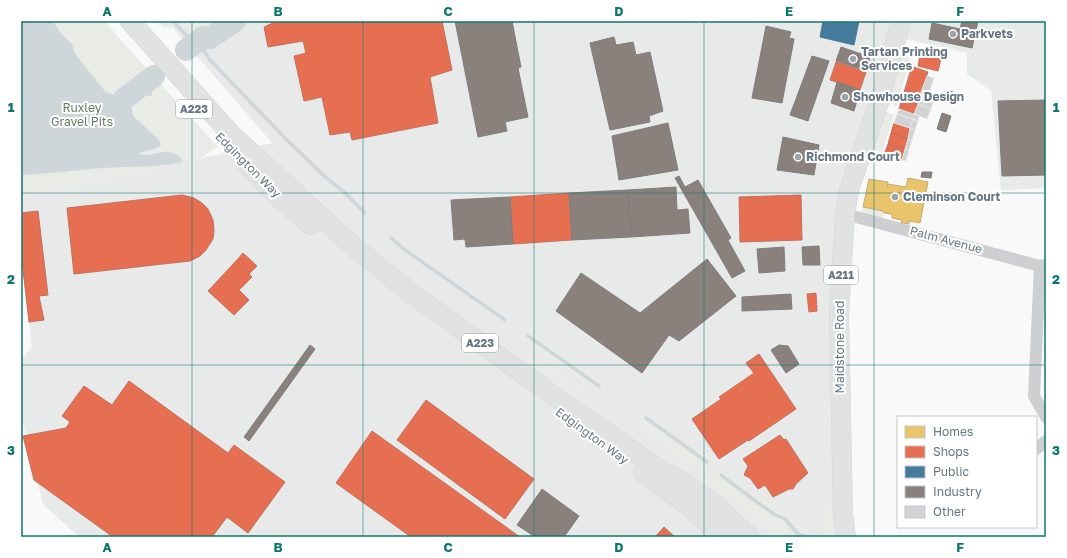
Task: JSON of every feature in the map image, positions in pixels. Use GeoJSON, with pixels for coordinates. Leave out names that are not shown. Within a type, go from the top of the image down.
{"type":"FeatureCollection","features":[{"type":"Feature","properties":{"kind":"main road","name":"Edgington Way"},"geometry":{"type":"LineString","coordinates":[[117,21],[223,140],[275,194],[319,232],[411,293],[488,356],[515,381],[672,485],[685,483],[719,508],[749,537]]}},
{"type":"Feature","properties":{"kind":"main road","name":"Edgington Way"},"geometry":{"type":"LineString","coordinates":[[130,21],[230,133],[351,252],[372,268],[376,278],[414,308],[624,445],[628,455],[672,485],[690,507],[723,537]]}},
{"type":"Feature","properties":{"kind":"main road","name":"Maidstone Road"},"geometry":{"type":"LineString","coordinates":[[846,537],[843,514],[839,316],[845,214],[849,190],[880,100],[901,21]]}},
{"type":"Feature","properties":{"kind":"main road","name":"Edgington Way"},"geometry":{"type":"LineString","coordinates":[[230,133],[230,138],[321,228],[319,232]]}},
{"type":"Feature","properties":{"kind":"street","name":"Palm Avenue"},"geometry":{"type":"LineString","coordinates":[[845,214],[1044,266]]}},
{"type":"Feature","properties":{"kind":"street"},"geometry":{"type":"LineString","coordinates":[[1044,266],[1034,396],[1046,417]]}},
{"type":"Feature","properties":{"kind":"street"},"geometry":{"type":"LineString","coordinates":[[1037,448],[1046,441]]}},
{"type":"Feature","properties":{"kind":"shaded area","name":"Ruxley Gravel Pits"},"geometry":{"type":"Polygon","coordinates":[[[21,21],[53,21],[61,34],[72,44],[74,52],[82,63],[105,91],[111,94],[125,94],[132,87],[136,77],[145,78],[152,86],[152,96],[143,96],[131,105],[133,116],[159,140],[161,145],[139,154],[150,155],[160,152],[171,153],[177,155],[183,160],[182,162],[153,166],[103,168],[21,175],[21,21]]]}},
{"type":"Feature","properties":{"kind":"shaded area"},"geometry":{"type":"Polygon","coordinates":[[[167,21],[1046,21],[1046,188],[1001,190],[991,91],[967,74],[967,53],[896,37],[838,199],[839,537],[79,537],[43,504],[21,415],[21,358],[24,357],[32,347],[21,252],[21,197],[272,143],[167,21]]]}},
{"type":"Feature","properties":{"kind":"green space","name":"Ruxley Gravel Pits"},"geometry":{"type":"Polygon","coordinates":[[[21,21],[105,21],[218,147],[199,159],[21,197],[21,21]]]}},
{"type":"Feature","properties":{"kind":"green space"},"geometry":{"type":"Polygon","coordinates":[[[157,21],[213,21],[204,30],[163,27],[157,21]]]}},
{"type":"Feature","properties":{"kind":"green space"},"geometry":{"type":"Polygon","coordinates":[[[903,48],[905,49],[910,62],[896,107],[893,106],[894,104],[888,104],[903,48]]]}},
{"type":"Feature","properties":{"kind":"green space"},"geometry":{"type":"Polygon","coordinates":[[[885,111],[894,115],[882,153],[872,149],[885,111]]]}},
{"type":"Feature","properties":{"kind":"green space"},"geometry":{"type":"Polygon","coordinates":[[[863,207],[883,211],[883,221],[862,215],[863,207]]]}},
{"type":"Feature","properties":{"kind":"green space"},"geometry":{"type":"Polygon","coordinates":[[[525,331],[613,391],[599,391],[591,388],[523,340],[522,335],[525,331]]]}},
{"type":"Feature","properties":{"kind":"green space"},"geometry":{"type":"Polygon","coordinates":[[[522,345],[587,393],[582,394],[562,379],[532,367],[522,345]]]}},
{"type":"Feature","properties":{"kind":"green space"},"geometry":{"type":"Polygon","coordinates":[[[639,411],[714,464],[696,467],[688,464],[643,427],[639,422],[639,411]]]}},
{"type":"Feature","properties":{"kind":"green space"},"geometry":{"type":"Polygon","coordinates":[[[722,470],[814,536],[825,527],[825,499],[829,500],[829,535],[825,537],[776,537],[700,474],[711,475],[722,470]]]}},
{"type":"Feature","properties":{"kind":"building: Homes","name":"Cleminson Court"},"geometry":{"type":"Polygon","coordinates":[[[908,178],[928,182],[920,223],[909,221],[909,224],[901,223],[902,220],[892,218],[892,214],[863,207],[869,179],[888,182],[887,187],[888,184],[906,187],[908,178]]]}},
{"type":"Feature","properties":{"kind":"building: Shops"},"geometry":{"type":"Polygon","coordinates":[[[277,21],[442,21],[452,70],[430,77],[438,123],[352,140],[350,132],[330,135],[322,97],[304,101],[294,56],[306,53],[303,41],[268,47],[264,27],[277,21]]]}},
{"type":"Feature","properties":{"kind":"building: Shops"},"geometry":{"type":"Polygon","coordinates":[[[920,55],[941,59],[938,71],[918,66],[920,55]]]}},
{"type":"Feature","properties":{"kind":"building: Shops"},"geometry":{"type":"Polygon","coordinates":[[[836,62],[866,72],[860,90],[830,80],[836,62]]]}},
{"type":"Feature","properties":{"kind":"building: Shops"},"geometry":{"type":"Polygon","coordinates":[[[914,67],[928,72],[920,95],[905,89],[911,69],[914,67]]]}},
{"type":"Feature","properties":{"kind":"building: Shops"},"geometry":{"type":"Polygon","coordinates":[[[905,89],[920,95],[918,104],[902,99],[905,89]]]}},
{"type":"Feature","properties":{"kind":"building: Shops"},"geometry":{"type":"Polygon","coordinates":[[[902,99],[918,104],[914,114],[899,109],[902,99]]]}},
{"type":"Feature","properties":{"kind":"building: Shops"},"geometry":{"type":"Polygon","coordinates":[[[894,123],[910,128],[908,139],[891,133],[894,123]]]}},
{"type":"Feature","properties":{"kind":"building: Shops"},"geometry":{"type":"Polygon","coordinates":[[[891,133],[908,139],[905,149],[888,144],[891,133]]]}},
{"type":"Feature","properties":{"kind":"building: Shops"},"geometry":{"type":"Polygon","coordinates":[[[888,144],[905,149],[902,160],[886,155],[885,152],[888,144]]]}},
{"type":"Feature","properties":{"kind":"building: Shops"},"geometry":{"type":"Polygon","coordinates":[[[569,193],[572,240],[513,244],[510,197],[569,193]]]}},
{"type":"Feature","properties":{"kind":"building: Shops"},"geometry":{"type":"Polygon","coordinates":[[[182,195],[194,198],[202,203],[208,209],[213,220],[213,239],[200,256],[190,261],[74,274],[67,208],[182,195]]]}},
{"type":"Feature","properties":{"kind":"building: Shops"},"geometry":{"type":"Polygon","coordinates":[[[801,195],[802,240],[740,242],[739,197],[801,195]]]}},
{"type":"Feature","properties":{"kind":"building: Shops"},"geometry":{"type":"Polygon","coordinates":[[[38,211],[48,295],[39,296],[44,320],[29,322],[21,252],[21,213],[38,211]]]}},
{"type":"Feature","properties":{"kind":"building: Shops"},"geometry":{"type":"Polygon","coordinates":[[[243,253],[257,266],[249,274],[236,261],[243,253]]]}},
{"type":"Feature","properties":{"kind":"building: Shops"},"geometry":{"type":"Polygon","coordinates":[[[236,261],[252,277],[239,290],[249,300],[234,315],[208,291],[236,261]]]}},
{"type":"Feature","properties":{"kind":"building: Shops"},"geometry":{"type":"Polygon","coordinates":[[[816,293],[817,311],[809,312],[807,294],[816,293]]]}},
{"type":"Feature","properties":{"kind":"building: Shops"},"geometry":{"type":"Polygon","coordinates":[[[759,354],[796,409],[749,441],[748,440],[719,459],[692,419],[721,399],[719,397],[754,373],[746,363],[759,354]]]}},
{"type":"Feature","properties":{"kind":"building: Shops"},"geometry":{"type":"Polygon","coordinates":[[[129,381],[228,453],[234,445],[285,482],[248,533],[227,517],[212,537],[113,537],[34,480],[23,436],[66,428],[70,422],[62,416],[84,386],[112,405],[129,381]]]}},
{"type":"Feature","properties":{"kind":"building: Shops"},"geometry":{"type":"Polygon","coordinates":[[[426,400],[534,479],[505,519],[397,440],[426,400]]]}},
{"type":"Feature","properties":{"kind":"building: Shops"},"geometry":{"type":"Polygon","coordinates":[[[372,431],[520,537],[411,537],[336,483],[372,431]]]}},
{"type":"Feature","properties":{"kind":"building: Shops"},"geometry":{"type":"Polygon","coordinates":[[[780,435],[784,440],[786,439],[808,473],[796,484],[793,489],[789,489],[773,497],[765,485],[758,489],[750,478],[744,475],[748,466],[743,459],[780,435]]]}},
{"type":"Feature","properties":{"kind":"building: Shops"},"geometry":{"type":"Polygon","coordinates":[[[664,527],[675,537],[655,537],[664,527]]]}},
{"type":"Feature","properties":{"kind":"building: Public"},"geometry":{"type":"Polygon","coordinates":[[[823,21],[859,21],[854,45],[820,37],[823,21]]]}},
{"type":"Feature","properties":{"kind":"building: Industry"},"geometry":{"type":"Polygon","coordinates":[[[455,21],[512,21],[521,67],[518,68],[528,117],[505,122],[507,131],[478,137],[455,21]]]}},
{"type":"Feature","properties":{"kind":"building: Industry","name":"Parkvets"},"geometry":{"type":"Polygon","coordinates":[[[962,21],[978,21],[972,48],[929,39],[932,23],[960,29],[962,21]]]}},
{"type":"Feature","properties":{"kind":"building: Industry"},"geometry":{"type":"Polygon","coordinates":[[[766,26],[791,32],[789,38],[794,39],[782,103],[752,98],[766,26]]]}},
{"type":"Feature","properties":{"kind":"building: Industry"},"geometry":{"type":"Polygon","coordinates":[[[614,37],[616,45],[633,42],[636,55],[650,52],[663,111],[649,116],[650,122],[610,130],[590,43],[614,37]]]}},
{"type":"Feature","properties":{"kind":"building: Industry","name":"Tartan Printing Services"},"geometry":{"type":"Polygon","coordinates":[[[841,47],[870,57],[867,71],[836,61],[841,47]]]}},
{"type":"Feature","properties":{"kind":"building: Industry"},"geometry":{"type":"Polygon","coordinates":[[[812,56],[829,61],[808,121],[790,115],[812,56]]]}},
{"type":"Feature","properties":{"kind":"building: Industry","name":"Showhouse Design"},"geometry":{"type":"Polygon","coordinates":[[[837,82],[860,90],[854,111],[831,103],[837,82]]]}},
{"type":"Feature","properties":{"kind":"building: Industry"},"geometry":{"type":"Polygon","coordinates":[[[950,91],[958,94],[955,104],[947,101],[950,91]]]}},
{"type":"Feature","properties":{"kind":"building: Industry"},"geometry":{"type":"Polygon","coordinates":[[[1046,100],[1046,175],[1002,176],[998,101],[1046,100]]]}},
{"type":"Feature","properties":{"kind":"building: Industry"},"geometry":{"type":"Polygon","coordinates":[[[942,113],[951,116],[946,132],[937,129],[942,113]]]}},
{"type":"Feature","properties":{"kind":"building: Industry"},"geometry":{"type":"Polygon","coordinates":[[[668,123],[678,170],[619,180],[612,136],[668,123]]]}},
{"type":"Feature","properties":{"kind":"building: Industry","name":"Richmond Court"},"geometry":{"type":"Polygon","coordinates":[[[783,137],[819,145],[814,175],[777,170],[783,137]]]}},
{"type":"Feature","properties":{"kind":"building: Industry"},"geometry":{"type":"Polygon","coordinates":[[[922,172],[932,172],[931,178],[921,177],[922,172]]]}},
{"type":"Feature","properties":{"kind":"building: Industry"},"geometry":{"type":"Polygon","coordinates":[[[679,176],[685,187],[698,180],[731,238],[728,240],[745,271],[732,278],[675,178],[679,176]]]}},
{"type":"Feature","properties":{"kind":"building: Industry"},"geometry":{"type":"Polygon","coordinates":[[[676,187],[677,210],[688,209],[690,233],[631,237],[628,190],[676,187]]]}},
{"type":"Feature","properties":{"kind":"building: Industry"},"geometry":{"type":"Polygon","coordinates":[[[628,190],[631,237],[572,240],[569,193],[628,190]]]}},
{"type":"Feature","properties":{"kind":"building: Industry"},"geometry":{"type":"Polygon","coordinates":[[[510,197],[513,244],[466,247],[465,239],[454,240],[451,200],[510,197]]]}},
{"type":"Feature","properties":{"kind":"building: Industry"},"geometry":{"type":"Polygon","coordinates":[[[819,246],[820,265],[803,265],[802,247],[819,246]]]}},
{"type":"Feature","properties":{"kind":"building: Industry"},"geometry":{"type":"Polygon","coordinates":[[[784,247],[785,271],[759,273],[757,249],[784,247]]]}},
{"type":"Feature","properties":{"kind":"building: Industry"},"geometry":{"type":"Polygon","coordinates":[[[707,259],[736,296],[679,341],[669,335],[642,373],[556,311],[581,273],[640,313],[707,259]]]}},
{"type":"Feature","properties":{"kind":"building: Industry"},"geometry":{"type":"Polygon","coordinates":[[[791,294],[792,309],[742,311],[742,297],[791,294]]]}},
{"type":"Feature","properties":{"kind":"building: Industry"},"geometry":{"type":"Polygon","coordinates":[[[310,345],[315,349],[249,441],[244,437],[310,345]]]}},
{"type":"Feature","properties":{"kind":"building: Industry"},"geometry":{"type":"Polygon","coordinates":[[[779,345],[788,346],[799,364],[786,373],[771,350],[779,345]]]}},
{"type":"Feature","properties":{"kind":"building: Industry"},"geometry":{"type":"Polygon","coordinates":[[[542,489],[579,516],[564,537],[535,537],[517,525],[542,489]]]}},
{"type":"Feature","properties":{"kind":"building: Other"},"geometry":{"type":"Polygon","coordinates":[[[927,76],[934,78],[928,97],[920,95],[927,76]]]}},
{"type":"Feature","properties":{"kind":"building: Other"},"geometry":{"type":"Polygon","coordinates":[[[920,95],[934,99],[931,109],[918,104],[920,95]]]}},
{"type":"Feature","properties":{"kind":"building: Other"},"geometry":{"type":"Polygon","coordinates":[[[918,104],[931,109],[927,119],[914,114],[918,104]]]}},
{"type":"Feature","properties":{"kind":"building: Other"},"geometry":{"type":"Polygon","coordinates":[[[899,109],[919,116],[918,121],[897,114],[899,109]]]}},
{"type":"Feature","properties":{"kind":"building: Other"},"geometry":{"type":"Polygon","coordinates":[[[897,114],[913,119],[910,128],[894,123],[897,114]]]}},
{"type":"Feature","properties":{"kind":"building: Other"},"geometry":{"type":"Polygon","coordinates":[[[913,119],[918,121],[915,130],[910,128],[913,119]]]}},
{"type":"Feature","properties":{"kind":"building: Other"},"geometry":{"type":"Polygon","coordinates":[[[910,128],[915,130],[912,140],[908,139],[910,128]]]}},
{"type":"Feature","properties":{"kind":"building: Other"},"geometry":{"type":"Polygon","coordinates":[[[908,139],[912,140],[909,150],[905,149],[908,139]]]}},
{"type":"Feature","properties":{"kind":"building: Other"},"geometry":{"type":"Polygon","coordinates":[[[905,149],[909,150],[906,161],[902,160],[905,149]]]}},
{"type":"Feature","properties":{"kind":"waterway"},"geometry":{"type":"LineString","coordinates":[[173,21],[187,36],[203,37],[202,48],[210,60],[284,137],[365,213]]}},
{"type":"Feature","properties":{"kind":"waterway"},"geometry":{"type":"LineString","coordinates":[[186,50],[203,37],[210,38],[235,21]]}},
{"type":"Feature","properties":{"kind":"waterway"},"geometry":{"type":"LineString","coordinates":[[124,99],[154,76]]}},
{"type":"Feature","properties":{"kind":"waterway"},"geometry":{"type":"LineString","coordinates":[[391,238],[405,250],[505,320]]}},
{"type":"Feature","properties":{"kind":"waterway"},"geometry":{"type":"LineString","coordinates":[[528,336],[599,386]]}},
{"type":"Feature","properties":{"kind":"waterway"},"geometry":{"type":"LineString","coordinates":[[646,418],[707,462]]}},
{"type":"Feature","properties":{"kind":"waterway"},"geometry":{"type":"LineString","coordinates":[[721,475],[758,503],[774,514],[785,519],[797,533],[806,537]]}},
{"type":"Feature","properties":{"kind":"place","name":"Parkvets"},"geometry":{"type":"Point","coordinates":[953,34]}},
{"type":"Feature","properties":{"kind":"place","name":"Tartan Printing Services"},"geometry":{"type":"Point","coordinates":[853,59]}},
{"type":"Feature","properties":{"kind":"place","name":"Showhouse Design"},"geometry":{"type":"Point","coordinates":[845,97]}},
{"type":"Feature","properties":{"kind":"place","name":"Richmond Court"},"geometry":{"type":"Point","coordinates":[798,157]}},
{"type":"Feature","properties":{"kind":"place","name":"Cleminson Court"},"geometry":{"type":"Point","coordinates":[895,197]}}]}
